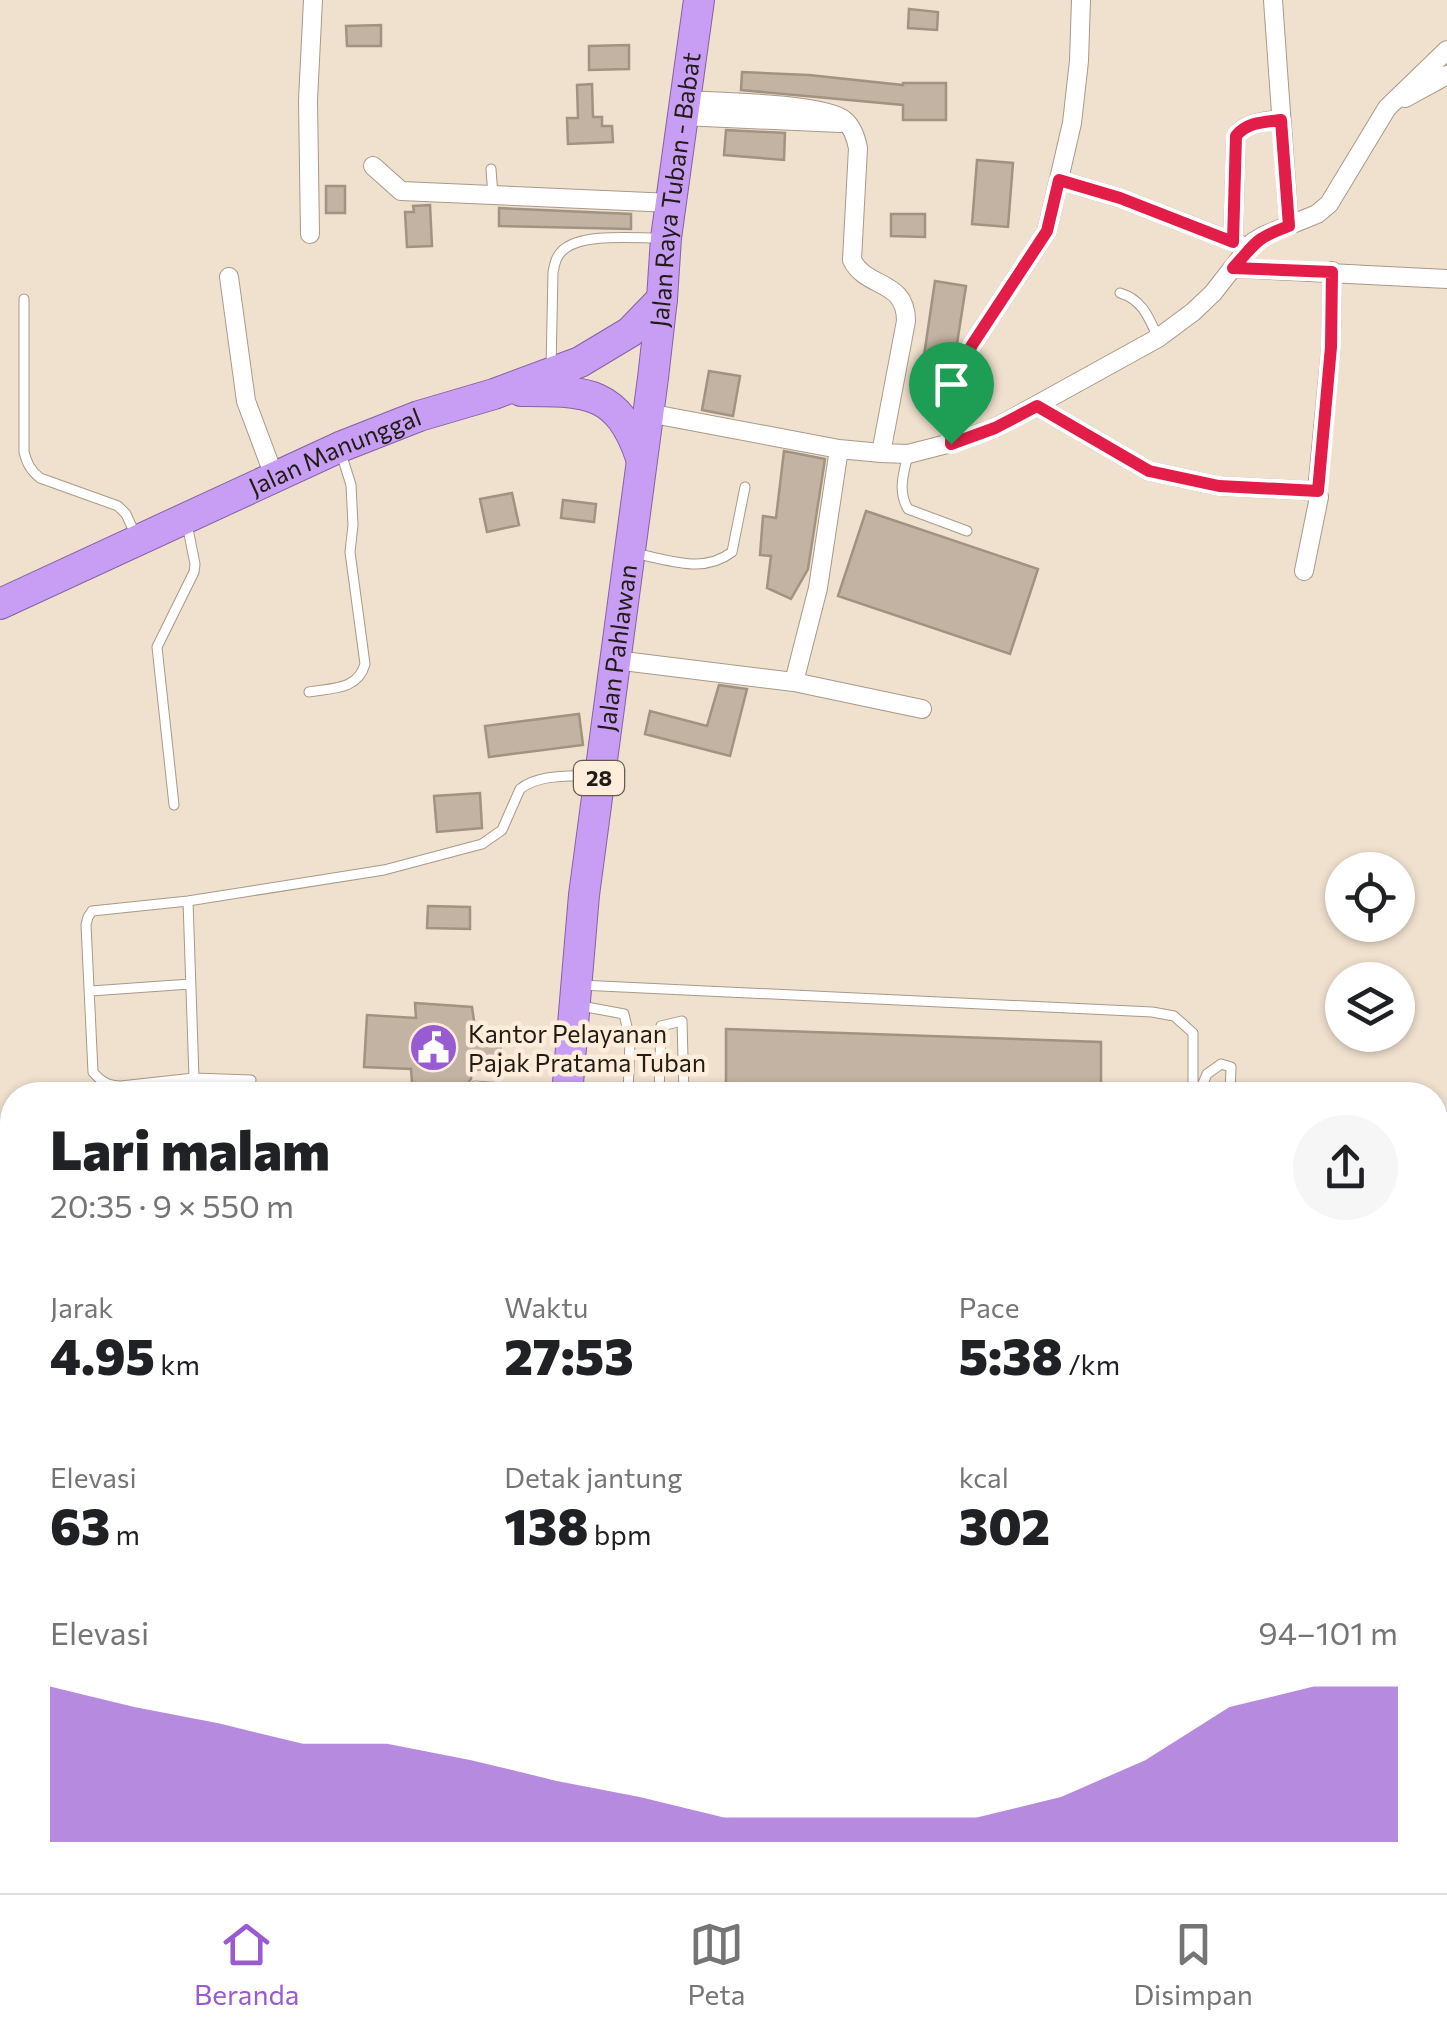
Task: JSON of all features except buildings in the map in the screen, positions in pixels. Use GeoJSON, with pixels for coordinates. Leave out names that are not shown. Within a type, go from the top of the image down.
{"type":"FeatureCollection","features":[{"type":"Feature","properties":{"kind":"highway","name":"Jalan Raya Tuban - Babat"},"geometry":{"type":"LineString","coordinates":[[653,378],[666,238],[698,0]]}},
{"type":"Feature","properties":{"kind":"highway","name":"Jalan Manunggal"},"geometry":{"type":"LineString","coordinates":[[0,604],[340,448],[419,416],[580,362],[641,323],[662,298]]}},
{"type":"Feature","properties":{"kind":"highway","name":"Jalan Pahlawan"},"geometry":{"type":"LineString","coordinates":[[568,1082],[600,775],[653,378]]}},
{"type":"Feature","properties":{"kind":"highway"},"geometry":{"type":"LineString","coordinates":[[494,394],[558,392],[602,401],[618,413],[632,432],[642,461]]}},
{"type":"Feature","properties":{"kind":"street"},"geometry":{"type":"LineString","coordinates":[[310,234],[308,100],[313,0]]}},
{"type":"Feature","properties":{"kind":"street"},"geometry":{"type":"LineString","coordinates":[[951,444],[952,403],[958,373],[972,345],[1047,231],[1075,98],[1081,0]]}},
{"type":"Feature","properties":{"kind":"street"},"geometry":{"type":"LineString","coordinates":[[1273,0],[1289,226]]}},
{"type":"Feature","properties":{"kind":"street"},"geometry":{"type":"LineString","coordinates":[[1059,180],[1120,198],[1241,245],[1317,214],[1329,204],[1387,108],[1447,50]]}},
{"type":"Feature","properties":{"kind":"street"},"geometry":{"type":"LineString","coordinates":[[1387,108],[1447,75]]}},
{"type":"Feature","properties":{"kind":"street"},"geometry":{"type":"LineString","coordinates":[[683,108],[808,108],[835,114],[854,133],[858,148],[852,260],[860,273],[898,295],[906,310],[881,453]]}},
{"type":"Feature","properties":{"kind":"street"},"geometry":{"type":"LineString","coordinates":[[648,413],[838,449],[881,453],[908,454],[995,428],[1158,338],[1203,302],[1233,268],[1241,245],[1236,136],[1248,125],[1281,120]]}},
{"type":"Feature","properties":{"kind":"street"},"geometry":{"type":"LineString","coordinates":[[373,166],[401,190],[672,202]]}},
{"type":"Feature","properties":{"kind":"street"},"geometry":{"type":"LineString","coordinates":[[1233,268],[1447,278]]}},
{"type":"Feature","properties":{"kind":"street"},"geometry":{"type":"LineString","coordinates":[[1304,571],[1320,497],[1332,272]]}},
{"type":"Feature","properties":{"kind":"street"},"geometry":{"type":"LineString","coordinates":[[228,277],[246,402],[274,476]]}},
{"type":"Feature","properties":{"kind":"street"},"geometry":{"type":"LineString","coordinates":[[1037,406],[1149,471],[1219,486],[1318,491]]}},
{"type":"Feature","properties":{"kind":"street"},"geometry":{"type":"LineString","coordinates":[[794,682],[818,588],[838,449]]}},
{"type":"Feature","properties":{"kind":"street"},"geometry":{"type":"LineString","coordinates":[[615,660],[794,682],[922,709]]}},
{"type":"Feature","properties":{"kind":"lane"},"geometry":{"type":"LineString","coordinates":[[492,168],[493,196]]}},
{"type":"Feature","properties":{"kind":"lane"},"geometry":{"type":"LineString","coordinates":[[550,373],[552,272],[556,257],[564,248],[584,240],[666,238]]}},
{"type":"Feature","properties":{"kind":"lane"},"geometry":{"type":"LineString","coordinates":[[1120,293],[1139,302],[1158,338]]}},
{"type":"Feature","properties":{"kind":"lane"},"geometry":{"type":"LineString","coordinates":[[24,299],[27,463],[40,478],[118,506],[131,522],[137,539]]}},
{"type":"Feature","properties":{"kind":"lane"},"geometry":{"type":"LineString","coordinates":[[309,692],[353,684],[362,676],[365,664],[350,552],[351,485],[340,448]]}},
{"type":"Feature","properties":{"kind":"lane"},"geometry":{"type":"LineString","coordinates":[[908,454],[901,488],[908,508],[968,531]]}},
{"type":"Feature","properties":{"kind":"lane"},"geometry":{"type":"LineString","coordinates":[[629,553],[704,566],[723,559],[732,552],[745,487]]}},
{"type":"Feature","properties":{"kind":"lane"},"geometry":{"type":"LineString","coordinates":[[174,805],[157,647],[194,572],[186,516]]}},
{"type":"Feature","properties":{"kind":"lane"},"geometry":{"type":"LineString","coordinates":[[105,1082],[93,1072],[86,926],[92,911],[188,901],[384,870],[482,844],[502,830],[524,784],[543,778],[600,775]]}},
{"type":"Feature","properties":{"kind":"lane"},"geometry":{"type":"LineString","coordinates":[[188,901],[194,1078]]}},
{"type":"Feature","properties":{"kind":"lane"},"geometry":{"type":"LineString","coordinates":[[90,991],[190,984]]}},
{"type":"Feature","properties":{"kind":"lane"},"geometry":{"type":"LineString","coordinates":[[575,995],[624,1014],[630,1040],[628,1082]]}},
{"type":"Feature","properties":{"kind":"lane"},"geometry":{"type":"LineString","coordinates":[[575,995],[1152,1012],[1174,1016],[1193,1033],[1195,1082]]}},
{"type":"Feature","properties":{"kind":"lane"},"geometry":{"type":"LineString","coordinates":[[659,1082],[661,1026],[682,1021],[684,1082]]}},
{"type":"Feature","properties":{"kind":"lane"},"geometry":{"type":"LineString","coordinates":[[1202,1082],[1206,1074],[1221,1064],[1230,1067],[1230,1082]]}},
{"type":"Feature","properties":{"kind":"lane"},"geometry":{"type":"LineString","coordinates":[[158,1082],[194,1078],[251,1080]]}},
{"type":"Feature","properties":{"kind":"place","name":"Kantor Pelayanan Pajak Pratama Tuban"},"geometry":{"type":"Point","coordinates":[433,1048]}},
{"type":"Feature","properties":{"kind":"route"},"geometry":{"type":"LineString","coordinates":[[1281,120],[1289,226],[1253,242],[1233,268],[1332,272],[1331,347],[1318,491],[1242,489],[1149,471],[1037,406],[995,428],[951,444],[952,403],[958,373],[972,345],[1047,231],[1059,180],[1120,198],[1233,242],[1236,136],[1248,125],[1281,120]]}}]}
